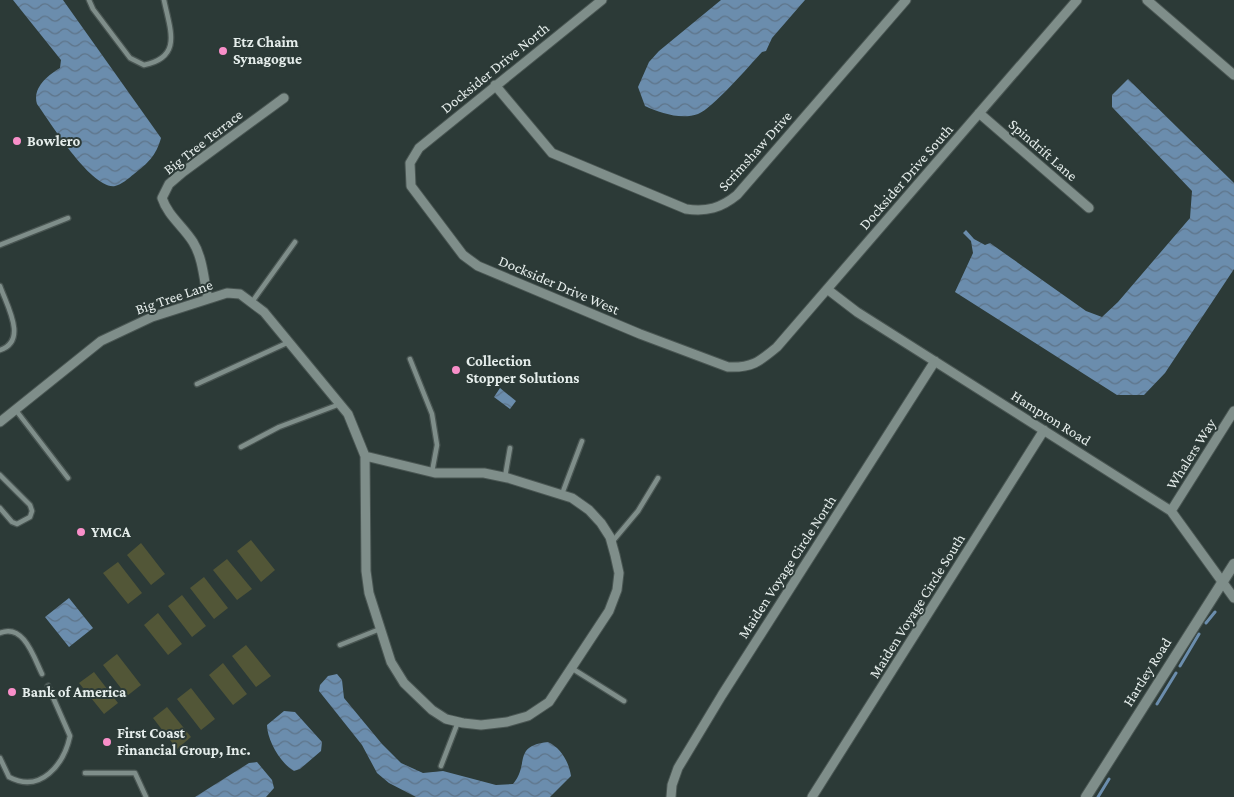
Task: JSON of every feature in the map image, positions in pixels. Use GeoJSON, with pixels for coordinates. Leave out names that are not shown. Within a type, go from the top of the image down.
{"type":"FeatureCollection","features":[{"type":"Feature","properties":{"kind":"street","name":"Docksider Drive North"},"geometry":{"type":"LineString","coordinates":[[410,163],[419,148],[602,0]]}},
{"type":"Feature","properties":{"kind":"street","name":"Scrimshaw Drive"},"geometry":{"type":"LineString","coordinates":[[496,85],[552,153],[686,209],[699,211],[713,209],[737,195],[906,0]]}},
{"type":"Feature","properties":{"kind":"street","name":"Docksider Drive South"},"geometry":{"type":"LineString","coordinates":[[750,366],[758,363],[777,347],[1077,0]]}},
{"type":"Feature","properties":{"kind":"street"},"geometry":{"type":"LineString","coordinates":[[1147,0],[1234,75]]}},
{"type":"Feature","properties":{"kind":"street","name":"Big Tree Terrace"},"geometry":{"type":"LineString","coordinates":[[208,299],[199,254],[193,242],[168,212],[162,198],[169,184],[183,172],[284,98]]}},
{"type":"Feature","properties":{"kind":"street","name":"Spindrift Lane"},"geometry":{"type":"LineString","coordinates":[[979,113],[1089,208]]}},
{"type":"Feature","properties":{"kind":"street","name":"Docksider Drive West"},"geometry":{"type":"LineString","coordinates":[[410,163],[409,175],[415,192],[463,256],[478,266],[640,334],[728,367],[750,366]]}},
{"type":"Feature","properties":{"kind":"street","name":"Hampton Road"},"geometry":{"type":"LineString","coordinates":[[827,289],[857,312],[1171,511],[1234,598]]}},
{"type":"Feature","properties":{"kind":"street","name":"Big Tree Lane"},"geometry":{"type":"LineString","coordinates":[[0,422],[101,341],[152,317],[233,293],[240,294],[252,302],[290,342],[348,414],[365,456]]}},
{"type":"Feature","properties":{"kind":"street","name":"Maiden Voyage Circle North"},"geometry":{"type":"LineString","coordinates":[[671,795],[678,768],[722,695],[935,360]]}},
{"type":"Feature","properties":{"kind":"street","name":"Whalers Way"},"geometry":{"type":"LineString","coordinates":[[1171,511],[1234,411]]}},
{"type":"Feature","properties":{"kind":"street","name":"Maiden Voyage Circle South"},"geometry":{"type":"LineString","coordinates":[[812,797],[1044,430]]}},
{"type":"Feature","properties":{"kind":"street"},"geometry":{"type":"LineString","coordinates":[[365,456],[432,472],[484,474],[505,477],[562,494],[589,510],[601,523],[611,543],[619,573],[617,590],[609,611],[573,669],[549,702],[528,716],[507,722],[480,725],[446,719],[432,710],[404,683],[391,662],[369,593],[366,570],[365,456]]}},
{"type":"Feature","properties":{"kind":"street","name":"Hartley Road"},"geometry":{"type":"LineString","coordinates":[[1086,797],[1234,564]]}},
{"type":"Feature","properties":{"kind":"lane"},"geometry":{"type":"LineString","coordinates":[[89,0],[93,9],[130,58],[144,65],[156,63],[168,53],[172,42],[164,0]]}},
{"type":"Feature","properties":{"kind":"lane"},"geometry":{"type":"LineString","coordinates":[[0,245],[68,218]]}},
{"type":"Feature","properties":{"kind":"lane"},"geometry":{"type":"LineString","coordinates":[[252,302],[296,242]]}},
{"type":"Feature","properties":{"kind":"lane"},"geometry":{"type":"LineString","coordinates":[[0,286],[15,330],[14,341],[8,348],[0,350]]}},
{"type":"Feature","properties":{"kind":"lane"},"geometry":{"type":"LineString","coordinates":[[198,384],[290,342]]}},
{"type":"Feature","properties":{"kind":"lane"},"geometry":{"type":"LineString","coordinates":[[410,359],[432,414],[437,445],[432,472]]}},
{"type":"Feature","properties":{"kind":"lane"},"geometry":{"type":"LineString","coordinates":[[241,447],[279,427],[340,404]]}},
{"type":"Feature","properties":{"kind":"lane"},"geometry":{"type":"LineString","coordinates":[[15,409],[68,478]]}},
{"type":"Feature","properties":{"kind":"lane"},"geometry":{"type":"LineString","coordinates":[[562,494],[582,441]]}},
{"type":"Feature","properties":{"kind":"lane"},"geometry":{"type":"LineString","coordinates":[[505,477],[510,448]]}},
{"type":"Feature","properties":{"kind":"lane"},"geometry":{"type":"LineString","coordinates":[[0,475],[30,506],[32,511],[30,517],[17,524],[12,522],[0,508]]}},
{"type":"Feature","properties":{"kind":"lane"},"geometry":{"type":"LineString","coordinates":[[611,543],[638,511],[658,478]]}},
{"type":"Feature","properties":{"kind":"lane"},"geometry":{"type":"LineString","coordinates":[[340,645],[380,629]]}},
{"type":"Feature","properties":{"kind":"lane"},"geometry":{"type":"LineString","coordinates":[[0,632],[9,631],[23,637],[42,674]]}},
{"type":"Feature","properties":{"kind":"lane"},"geometry":{"type":"LineString","coordinates":[[573,669],[624,701]]}},
{"type":"Feature","properties":{"kind":"lane"},"geometry":{"type":"LineString","coordinates":[[0,758],[7,774],[19,781],[38,780],[56,768],[66,753],[70,736],[48,686]]}},
{"type":"Feature","properties":{"kind":"lane"},"geometry":{"type":"LineString","coordinates":[[441,766],[458,722]]}},
{"type":"Feature","properties":{"kind":"lane"},"geometry":{"type":"LineString","coordinates":[[85,773],[135,773],[146,797]]}},
{"type":"Feature","properties":{"kind":"green space"},"geometry":{"type":"Polygon","coordinates":[[[251,540],[275,570],[261,582],[237,551],[251,540]]]}},
{"type":"Feature","properties":{"kind":"green space"},"geometry":{"type":"Polygon","coordinates":[[[141,543],[165,574],[151,585],[127,555],[141,543]]]}},
{"type":"Feature","properties":{"kind":"green space"},"geometry":{"type":"Polygon","coordinates":[[[227,559],[252,589],[237,600],[213,570],[227,559]]]}},
{"type":"Feature","properties":{"kind":"green space"},"geometry":{"type":"Polygon","coordinates":[[[118,562],[142,593],[128,604],[103,573],[118,562]]]}},
{"type":"Feature","properties":{"kind":"green space"},"geometry":{"type":"Polygon","coordinates":[[[204,577],[228,608],[214,619],[190,588],[204,577]]]}},
{"type":"Feature","properties":{"kind":"green space"},"geometry":{"type":"Polygon","coordinates":[[[182,595],[206,626],[192,637],[168,606],[182,595]]]}},
{"type":"Feature","properties":{"kind":"green space"},"geometry":{"type":"Polygon","coordinates":[[[158,613],[182,644],[168,655],[144,625],[158,613]]]}},
{"type":"Feature","properties":{"kind":"green space"},"geometry":{"type":"Polygon","coordinates":[[[246,645],[271,676],[256,687],[232,656],[246,645]]]}},
{"type":"Feature","properties":{"kind":"green space"},"geometry":{"type":"Polygon","coordinates":[[[117,654],[141,685],[127,696],[103,665],[117,654]]]}},
{"type":"Feature","properties":{"kind":"green space"},"geometry":{"type":"Polygon","coordinates":[[[223,663],[247,694],[233,705],[209,675],[223,663]]]}},
{"type":"Feature","properties":{"kind":"green space"},"geometry":{"type":"Polygon","coordinates":[[[94,672],[118,703],[104,714],[79,683],[94,672]]]}},
{"type":"Feature","properties":{"kind":"green space"},"geometry":{"type":"Polygon","coordinates":[[[191,688],[215,719],[201,730],[177,699],[191,688]]]}},
{"type":"Feature","properties":{"kind":"green space"},"geometry":{"type":"Polygon","coordinates":[[[167,707],[191,737],[177,749],[153,718],[167,707]]]}},
{"type":"Feature","properties":{"kind":"water"},"geometry":{"type":"Polygon","coordinates":[[[13,0],[63,0],[161,138],[157,150],[151,159],[122,183],[115,186],[106,184],[84,167],[61,139],[37,104],[36,98],[39,87],[46,78],[60,68],[61,60],[13,0]]]}},
{"type":"Feature","properties":{"kind":"water"},"geometry":{"type":"Polygon","coordinates":[[[721,0],[805,0],[772,38],[766,51],[762,52],[712,104],[698,114],[678,116],[645,106],[638,87],[649,62],[659,51],[721,0]]]}},
{"type":"Feature","properties":{"kind":"water"},"geometry":{"type":"Polygon","coordinates":[[[1128,79],[1234,183],[1234,269],[1165,373],[1144,395],[1117,395],[955,292],[973,253],[971,241],[963,233],[966,230],[974,239],[985,245],[990,243],[1086,311],[1102,317],[1118,302],[1190,218],[1192,191],[1112,107],[1112,95],[1128,79]]]}},
{"type":"Feature","properties":{"kind":"water"},"geometry":{"type":"Polygon","coordinates":[[[500,388],[516,401],[510,409],[494,397],[500,388]]]}},
{"type":"Feature","properties":{"kind":"water"},"geometry":{"type":"Polygon","coordinates":[[[69,598],[93,628],[69,647],[45,617],[69,598]]]}},
{"type":"Feature","properties":{"kind":"water"},"geometry":{"type":"Polygon","coordinates":[[[337,674],[342,680],[344,698],[382,744],[401,763],[423,773],[443,771],[496,785],[513,784],[521,770],[523,757],[530,747],[548,742],[564,756],[571,776],[550,797],[416,797],[389,783],[377,773],[362,745],[319,691],[320,685],[328,676],[337,674]]]}},
{"type":"Feature","properties":{"kind":"water"},"geometry":{"type":"Polygon","coordinates":[[[284,711],[295,712],[322,742],[321,751],[300,769],[294,771],[284,763],[269,738],[267,725],[284,711]]]}},
{"type":"Feature","properties":{"kind":"water"},"geometry":{"type":"Polygon","coordinates":[[[257,762],[272,780],[274,788],[266,797],[195,797],[249,763],[257,762]]]}},
{"type":"Feature","properties":{"kind":"waterway"},"geometry":{"type":"LineString","coordinates":[[1206,623],[1215,612]]}},
{"type":"Feature","properties":{"kind":"waterway"},"geometry":{"type":"LineString","coordinates":[[1180,666],[1199,634]]}},
{"type":"Feature","properties":{"kind":"waterway"},"geometry":{"type":"LineString","coordinates":[[1157,704],[1176,673]]}},
{"type":"Feature","properties":{"kind":"waterway"},"geometry":{"type":"LineString","coordinates":[[1098,797],[1109,779]]}},
{"type":"Feature","properties":{"kind":"place","name":"Etz Chaim Synagogue"},"geometry":{"type":"Point","coordinates":[223,51]}},
{"type":"Feature","properties":{"kind":"place","name":"Bowlero"},"geometry":{"type":"Point","coordinates":[17,141]}},
{"type":"Feature","properties":{"kind":"place","name":"Collection Stopper Solutions"},"geometry":{"type":"Point","coordinates":[456,370]}},
{"type":"Feature","properties":{"kind":"place","name":"YMCA"},"geometry":{"type":"Point","coordinates":[81,532]}},
{"type":"Feature","properties":{"kind":"place","name":"Bank of America"},"geometry":{"type":"Point","coordinates":[12,692]}},
{"type":"Feature","properties":{"kind":"place","name":"First Coast Financial Group, Inc."},"geometry":{"type":"Point","coordinates":[107,742]}}]}
